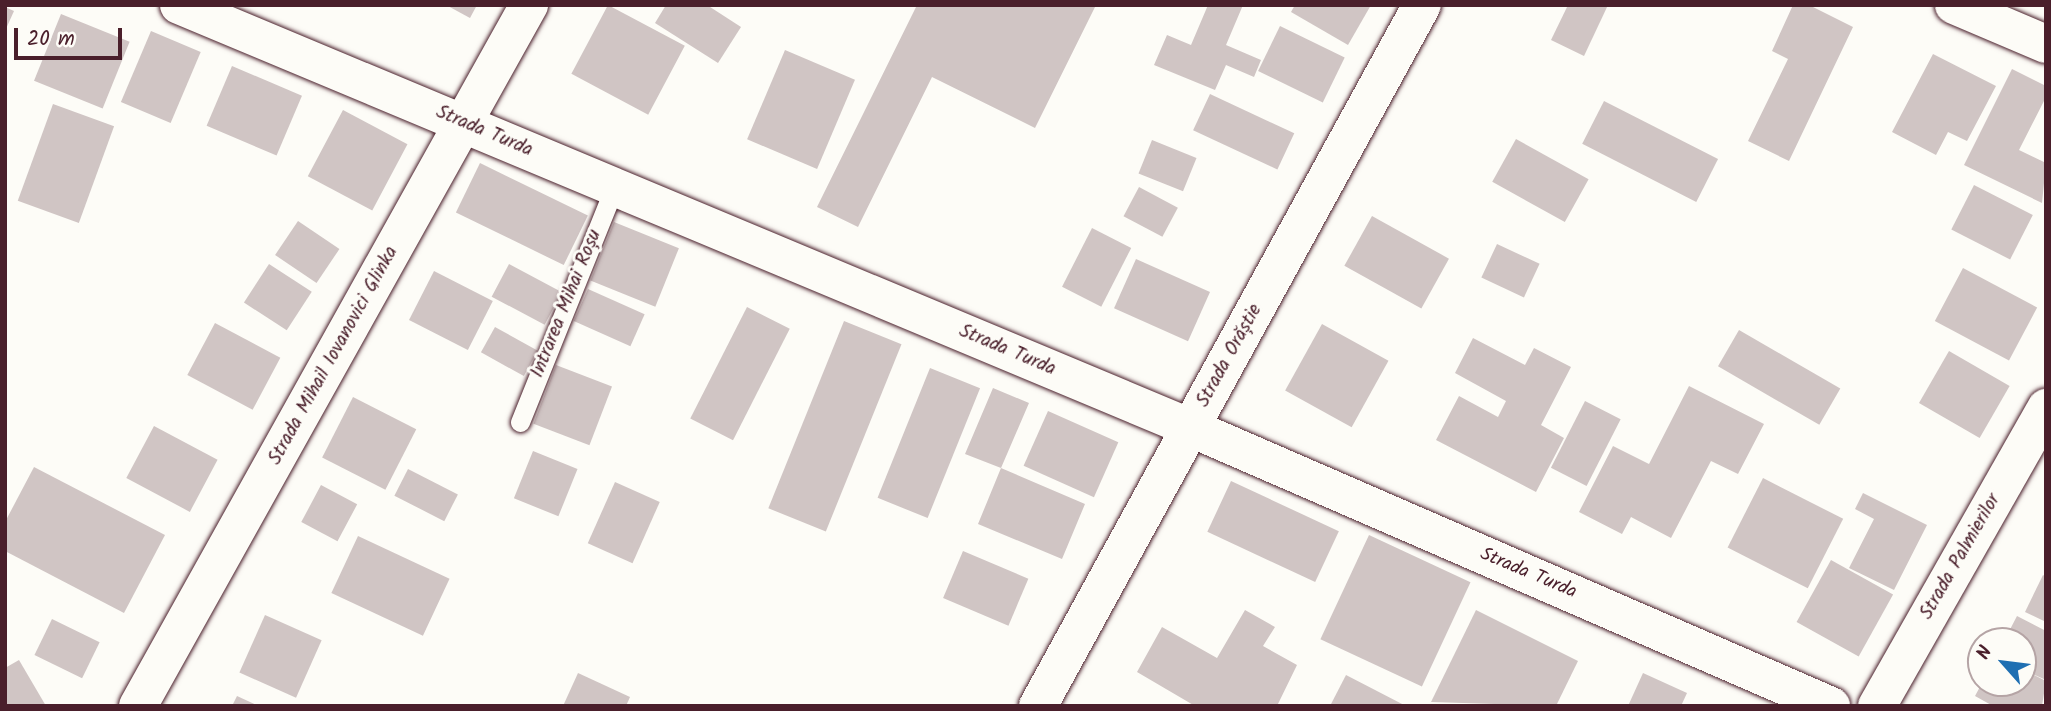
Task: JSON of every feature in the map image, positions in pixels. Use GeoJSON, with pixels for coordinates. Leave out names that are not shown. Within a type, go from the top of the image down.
{"type":"FeatureCollection","features":[{"type":"Feature","properties":{"kind":"street","name":"Strada Turda"},"geometry":{"type":"LineString","coordinates":[[178,5],[1191,428],[1831,706]]}},
{"type":"Feature","properties":{"kind":"street","name":"Strada Mihail Iovanovici Glinka"},"geometry":{"type":"LineString","coordinates":[[138,706],[530,5]]}},
{"type":"Feature","properties":{"kind":"street","name":"Strada Orăștie"},"geometry":{"type":"LineString","coordinates":[[1038,706],[1422,5]]}},
{"type":"Feature","properties":{"kind":"street"},"geometry":{"type":"LineString","coordinates":[[1954,5],[2046,44]]}},
{"type":"Feature","properties":{"kind":"street","name":"Strada Palmierilor"},"geometry":{"type":"LineString","coordinates":[[1877,706],[2046,408]]}},
{"type":"Feature","properties":{"kind":"lane","name":"Intrarea Mihai Roșu"},"geometry":{"type":"LineString","coordinates":[[520,422],[615,187]]}},
{"type":"Feature","properties":{"kind":"building"},"geometry":{"type":"Polygon","coordinates":[[[446,5],[477,5],[470,18],[446,5]]]}},
{"type":"Feature","properties":{"kind":"building"},"geometry":{"type":"Polygon","coordinates":[[[608,5],[685,46],[648,115],[571,74],[608,5]]]}},
{"type":"Feature","properties":{"kind":"building"},"geometry":{"type":"Polygon","coordinates":[[[666,5],[707,5],[741,27],[718,63],[655,23],[666,5]]]}},
{"type":"Feature","properties":{"kind":"building"},"geometry":{"type":"Polygon","coordinates":[[[917,5],[1096,5],[1035,128],[932,77],[858,227],[817,207],[917,5]]]}},
{"type":"Feature","properties":{"kind":"building"},"geometry":{"type":"Polygon","coordinates":[[[1208,5],[1243,5],[1226,45],[1261,60],[1254,77],[1226,65],[1215,90],[1154,65],[1167,35],[1191,45],[1208,5]]]}},
{"type":"Feature","properties":{"kind":"building"},"geometry":{"type":"Polygon","coordinates":[[[1295,5],[1371,5],[1348,45],[1291,12],[1295,5]]]}},
{"type":"Feature","properties":{"kind":"building"},"geometry":{"type":"Polygon","coordinates":[[[1568,5],[1608,5],[1584,56],[1551,40],[1568,5]]]}},
{"type":"Feature","properties":{"kind":"building"},"geometry":{"type":"Polygon","coordinates":[[[1793,5],[1809,5],[1853,27],[1789,161],[1748,141],[1788,59],[1772,51],[1793,5]]]}},
{"type":"Feature","properties":{"kind":"building"},"geometry":{"type":"Polygon","coordinates":[[[5,7],[14,11],[5,31],[5,7]]]}},
{"type":"Feature","properties":{"kind":"building"},"geometry":{"type":"Polygon","coordinates":[[[61,14],[130,42],[103,108],[34,81],[61,14]]]}},
{"type":"Feature","properties":{"kind":"building"},"geometry":{"type":"Polygon","coordinates":[[[1280,26],[1345,58],[1323,103],[1258,71],[1280,26]]]}},
{"type":"Feature","properties":{"kind":"building"},"geometry":{"type":"Polygon","coordinates":[[[151,31],[201,52],[171,123],[121,102],[151,31]]]}},
{"type":"Feature","properties":{"kind":"building"},"geometry":{"type":"Polygon","coordinates":[[[785,50],[855,80],[817,169],[747,139],[785,50]]]}},
{"type":"Feature","properties":{"kind":"building"},"geometry":{"type":"Polygon","coordinates":[[[1933,54],[1996,86],[1967,141],[1948,132],[1936,155],[1892,132],[1933,54]]]}},
{"type":"Feature","properties":{"kind":"building"},"geometry":{"type":"Polygon","coordinates":[[[232,66],[302,96],[277,156],[207,126],[232,66]]]}},
{"type":"Feature","properties":{"kind":"building"},"geometry":{"type":"Polygon","coordinates":[[[2012,69],[2046,86],[2046,97],[2019,150],[2046,163],[2042,203],[1964,165],[2012,69]]]}},
{"type":"Feature","properties":{"kind":"building"},"geometry":{"type":"Polygon","coordinates":[[[1210,94],[1294,133],[1277,170],[1193,130],[1210,94]]]}},
{"type":"Feature","properties":{"kind":"building"},"geometry":{"type":"Polygon","coordinates":[[[1604,101],[1718,159],[1696,202],[1582,144],[1604,101]]]}},
{"type":"Feature","properties":{"kind":"building"},"geometry":{"type":"Polygon","coordinates":[[[53,104],[114,126],[79,223],[18,201],[53,104]]]}},
{"type":"Feature","properties":{"kind":"building"},"geometry":{"type":"Polygon","coordinates":[[[343,110],[407,144],[372,210],[308,176],[343,110]]]}},
{"type":"Feature","properties":{"kind":"building"},"geometry":{"type":"Polygon","coordinates":[[[1516,139],[1589,179],[1565,222],[1492,182],[1516,139]]]}},
{"type":"Feature","properties":{"kind":"building"},"geometry":{"type":"Polygon","coordinates":[[[1152,140],[1197,158],[1183,191],[1139,173],[1152,140]]]}},
{"type":"Feature","properties":{"kind":"building"},"geometry":{"type":"Polygon","coordinates":[[[480,163],[588,216],[564,265],[456,212],[480,163]]]}},
{"type":"Feature","properties":{"kind":"building"},"geometry":{"type":"Polygon","coordinates":[[[1974,185],[2033,215],[2010,260],[1951,230],[1974,185]]]}},
{"type":"Feature","properties":{"kind":"building"},"geometry":{"type":"Polygon","coordinates":[[[1139,187],[1178,208],[1162,237],[1124,216],[1139,187]]]}},
{"type":"Feature","properties":{"kind":"building"},"geometry":{"type":"Polygon","coordinates":[[[1372,216],[1449,259],[1421,309],[1344,266],[1372,216]]]}},
{"type":"Feature","properties":{"kind":"building"},"geometry":{"type":"Polygon","coordinates":[[[298,221],[339,249],[317,283],[275,255],[298,221]]]}},
{"type":"Feature","properties":{"kind":"building"},"geometry":{"type":"Polygon","coordinates":[[[614,222],[679,248],[655,307],[590,280],[614,222]]]}},
{"type":"Feature","properties":{"kind":"building"},"geometry":{"type":"Polygon","coordinates":[[[1092,228],[1131,248],[1101,307],[1062,287],[1092,228]]]}},
{"type":"Feature","properties":{"kind":"building"},"geometry":{"type":"Polygon","coordinates":[[[1497,244],[1540,264],[1524,297],[1481,278],[1497,244]]]}},
{"type":"Feature","properties":{"kind":"building"},"geometry":{"type":"Polygon","coordinates":[[[1136,259],[1210,292],[1188,341],[1114,308],[1136,259]]]}},
{"type":"Feature","properties":{"kind":"building"},"geometry":{"type":"Polygon","coordinates":[[[269,264],[312,292],[287,330],[244,303],[269,264]]]}},
{"type":"Feature","properties":{"kind":"building"},"geometry":{"type":"Polygon","coordinates":[[[509,264],[562,292],[545,325],[492,297],[509,264]]]}},
{"type":"Feature","properties":{"kind":"building"},"geometry":{"type":"Polygon","coordinates":[[[1963,268],[2037,307],[2009,360],[1935,321],[1963,268]]]}},
{"type":"Feature","properties":{"kind":"building"},"geometry":{"type":"Polygon","coordinates":[[[434,271],[493,301],[468,350],[409,320],[434,271]]]}},
{"type":"Feature","properties":{"kind":"building"},"geometry":{"type":"Polygon","coordinates":[[[588,289],[645,314],[630,346],[574,321],[588,289]]]}},
{"type":"Feature","properties":{"kind":"building"},"geometry":{"type":"Polygon","coordinates":[[[747,307],[790,329],[733,440],[690,418],[747,307]]]}},
{"type":"Feature","properties":{"kind":"building"},"geometry":{"type":"Polygon","coordinates":[[[844,321],[901,344],[826,532],[768,508],[844,321]]]}},
{"type":"Feature","properties":{"kind":"building"},"geometry":{"type":"Polygon","coordinates":[[[215,323],[280,358],[253,410],[187,375],[215,323]]]}},
{"type":"Feature","properties":{"kind":"building"},"geometry":{"type":"Polygon","coordinates":[[[1322,324],[1388,361],[1352,427],[1285,390],[1322,324]]]}},
{"type":"Feature","properties":{"kind":"building"},"geometry":{"type":"Polygon","coordinates":[[[495,327],[538,351],[524,376],[481,352],[495,327]]]}},
{"type":"Feature","properties":{"kind":"building"},"geometry":{"type":"Polygon","coordinates":[[[1739,330],[1840,388],[1819,425],[1718,366],[1739,330]]]}},
{"type":"Feature","properties":{"kind":"building"},"geometry":{"type":"Polygon","coordinates":[[[1473,338],[1525,365],[1534,348],[1571,367],[1541,425],[1564,438],[1536,492],[1436,440],[1459,396],[1498,417],[1506,401],[1455,373],[1473,338]]]}},
{"type":"Feature","properties":{"kind":"building"},"geometry":{"type":"Polygon","coordinates":[[[1949,351],[2010,386],[1980,438],[1919,403],[1949,351]]]}},
{"type":"Feature","properties":{"kind":"building"},"geometry":{"type":"Polygon","coordinates":[[[556,365],[612,387],[589,445],[533,424],[556,365]]]}},
{"type":"Feature","properties":{"kind":"building"},"geometry":{"type":"Polygon","coordinates":[[[930,368],[980,388],[928,518],[878,498],[930,368]]]}},
{"type":"Feature","properties":{"kind":"building"},"geometry":{"type":"Polygon","coordinates":[[[1689,386],[1764,424],[1738,474],[1711,461],[1671,538],[1631,517],[1622,534],[1579,512],[1613,446],[1649,464],[1689,386]]]}},
{"type":"Feature","properties":{"kind":"building"},"geometry":{"type":"Polygon","coordinates":[[[993,388],[1029,403],[1001,468],[965,454],[993,388]]]}},
{"type":"Feature","properties":{"kind":"building"},"geometry":{"type":"Polygon","coordinates":[[[353,397],[416,429],[385,490],[322,458],[353,397]]]}},
{"type":"Feature","properties":{"kind":"building"},"geometry":{"type":"Polygon","coordinates":[[[1585,401],[1621,419],[1587,486],[1551,468],[1585,401]]]}},
{"type":"Feature","properties":{"kind":"building"},"geometry":{"type":"Polygon","coordinates":[[[1048,411],[1118,442],[1094,497],[1024,466],[1048,411]]]}},
{"type":"Feature","properties":{"kind":"building"},"geometry":{"type":"Polygon","coordinates":[[[154,426],[218,460],[190,512],[126,478],[154,426]]]}},
{"type":"Feature","properties":{"kind":"building"},"geometry":{"type":"Polygon","coordinates":[[[533,451],[578,469],[558,516],[514,498],[533,451]]]}},
{"type":"Feature","properties":{"kind":"building"},"geometry":{"type":"Polygon","coordinates":[[[34,467],[165,535],[124,613],[5,551],[5,522],[34,467]]]}},
{"type":"Feature","properties":{"kind":"building"},"geometry":{"type":"Polygon","coordinates":[[[1001,468],[1085,504],[1062,559],[978,524],[1001,468]]]}},
{"type":"Feature","properties":{"kind":"building"},"geometry":{"type":"Polygon","coordinates":[[[408,469],[458,494],[444,521],[394,496],[408,469]]]}},
{"type":"Feature","properties":{"kind":"building"},"geometry":{"type":"Polygon","coordinates":[[[1763,478],[1843,519],[1808,588],[1728,547],[1763,478]]]}},
{"type":"Feature","properties":{"kind":"building"},"geometry":{"type":"Polygon","coordinates":[[[1231,481],[1339,531],[1315,582],[1207,532],[1231,481]]]}},
{"type":"Feature","properties":{"kind":"building"},"geometry":{"type":"Polygon","coordinates":[[[615,482],[660,502],[633,563],[588,543],[615,482]]]}},
{"type":"Feature","properties":{"kind":"building"},"geometry":{"type":"Polygon","coordinates":[[[321,485],[357,504],[337,541],[301,522],[321,485]]]}},
{"type":"Feature","properties":{"kind":"building"},"geometry":{"type":"Polygon","coordinates":[[[1863,493],[1927,525],[1894,590],[1849,568],[1874,519],[1855,509],[1863,493]]]}},
{"type":"Feature","properties":{"kind":"building"},"geometry":{"type":"Polygon","coordinates":[[[1369,535],[1471,582],[1422,687],[1320,639],[1369,535]]]}},
{"type":"Feature","properties":{"kind":"building"},"geometry":{"type":"Polygon","coordinates":[[[358,536],[450,579],[423,636],[331,593],[358,536]]]}},
{"type":"Feature","properties":{"kind":"building"},"geometry":{"type":"Polygon","coordinates":[[[963,551],[1028,579],[1008,626],[943,598],[963,551]]]}},
{"type":"Feature","properties":{"kind":"building"},"geometry":{"type":"Polygon","coordinates":[[[1831,560],[1893,594],[1859,657],[1797,622],[1831,560]]]}},
{"type":"Feature","properties":{"kind":"building"},"geometry":{"type":"Polygon","coordinates":[[[2043,575],[2046,577],[2046,622],[2025,612],[2043,575]]]}},
{"type":"Feature","properties":{"kind":"building"},"geometry":{"type":"Polygon","coordinates":[[[1245,610],[1275,627],[1263,646],[1297,665],[1277,706],[1195,706],[1137,672],[1162,627],[1217,658],[1245,610]]]}},
{"type":"Feature","properties":{"kind":"building"},"geometry":{"type":"Polygon","coordinates":[[[1476,610],[1578,661],[1556,706],[1431,702],[1476,610]]]}},
{"type":"Feature","properties":{"kind":"building"},"geometry":{"type":"Polygon","coordinates":[[[265,615],[322,640],[296,698],[239,673],[265,615]]]}},
{"type":"Feature","properties":{"kind":"building"},"geometry":{"type":"Polygon","coordinates":[[[2017,616],[2046,631],[2046,680],[2037,676],[2037,627],[2011,627],[2017,616]]]}},
{"type":"Feature","properties":{"kind":"building"},"geometry":{"type":"Polygon","coordinates":[[[52,619],[100,642],[82,678],[34,655],[52,619]]]}},
{"type":"Feature","properties":{"kind":"building"},"geometry":{"type":"Polygon","coordinates":[[[19,660],[46,706],[5,706],[5,668],[19,660]]]}},
{"type":"Feature","properties":{"kind":"building"},"geometry":{"type":"Polygon","coordinates":[[[578,673],[630,697],[626,706],[563,706],[578,673]]]}},
{"type":"Feature","properties":{"kind":"building"},"geometry":{"type":"Polygon","coordinates":[[[1643,673],[1687,693],[1681,706],[1628,706],[1643,673]]]}},
{"type":"Feature","properties":{"kind":"building"},"geometry":{"type":"Polygon","coordinates":[[[1346,675],[1406,706],[1330,706],[1346,675]]]}},
{"type":"Feature","properties":{"kind":"building"},"geometry":{"type":"Polygon","coordinates":[[[2037,676],[2046,681],[2042,706],[1993,706],[1977,697],[2037,697],[2037,676]]]}},
{"type":"Feature","properties":{"kind":"building"},"geometry":{"type":"Polygon","coordinates":[[[237,696],[259,706],[232,706],[237,696]]]}}]}
